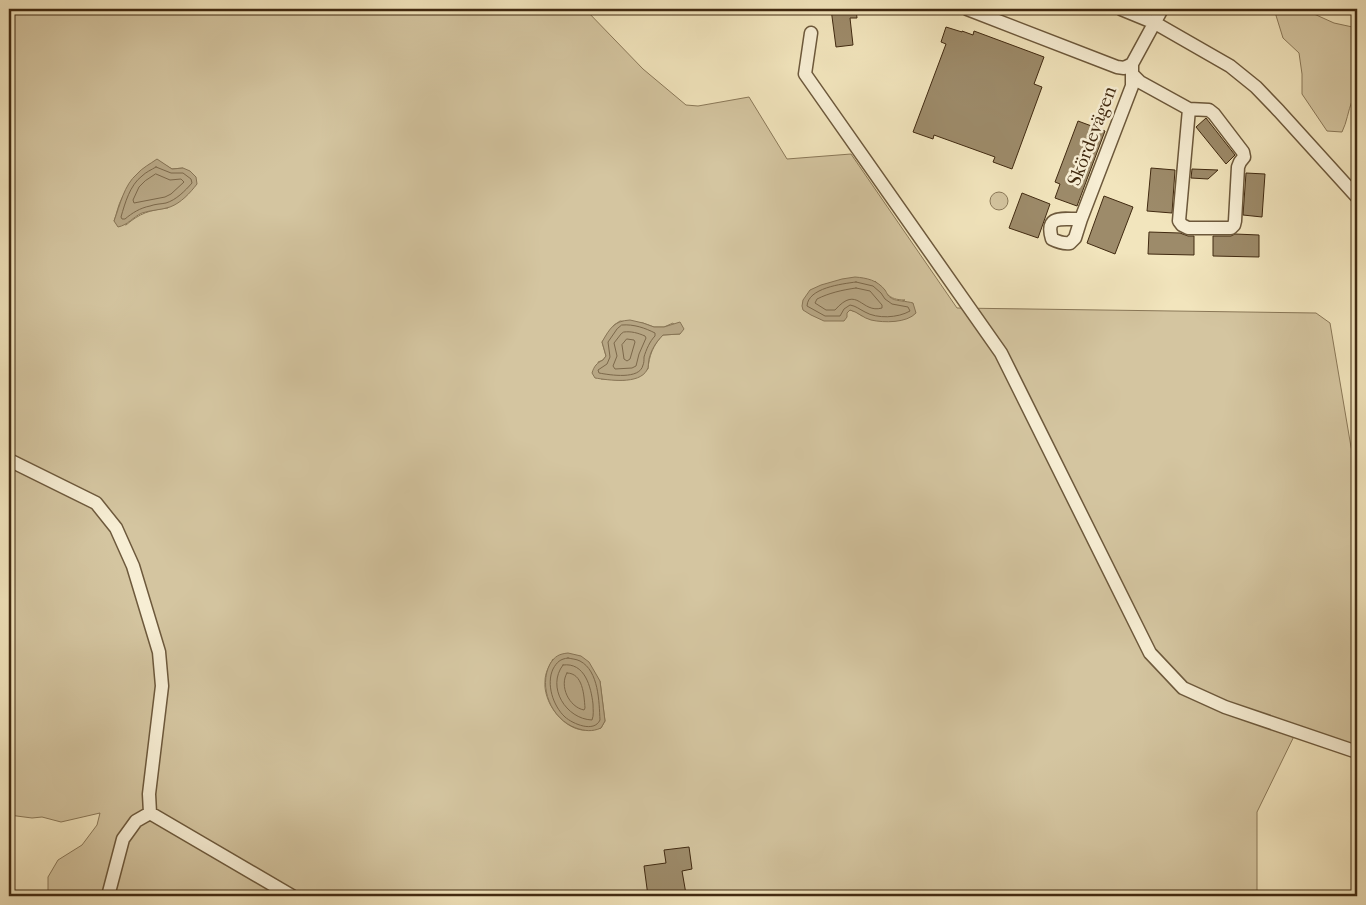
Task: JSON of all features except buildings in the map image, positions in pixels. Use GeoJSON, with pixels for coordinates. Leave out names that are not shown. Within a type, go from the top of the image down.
{"type":"FeatureCollection","features":[{"type":"Feature","properties":{"kind":"street"},"geometry":{"type":"LineString","coordinates":[[966,9],[1117,66],[1132,69],[1140,82],[1189,109],[1209,110],[1214,114],[1243,152],[1244,157],[1238,167],[1235,220],[1231,228],[1188,228],[1178,221],[1189,109]]}},
{"type":"Feature","properties":{"kind":"street"},"geometry":{"type":"LineString","coordinates":[[1121,9],[1155,23],[1230,66],[1256,87],[1357,197]]}},
{"type":"Feature","properties":{"kind":"street","name":"Skördevägen"},"geometry":{"type":"LineString","coordinates":[[1080,219],[1132,86],[1132,69],[1162,9]]}},
{"type":"Feature","properties":{"kind":"street"},"geometry":{"type":"LineString","coordinates":[[811,33],[805,74],[1001,353],[1150,653],[1183,688],[1225,706],[1357,752]]}},
{"type":"Feature","properties":{"kind":"street"},"geometry":{"type":"LineString","coordinates":[[9,460],[96,503],[116,528],[133,566],[159,652],[162,686],[149,794],[150,813]]}},
{"type":"Feature","properties":{"kind":"street"},"geometry":{"type":"LineString","coordinates":[[108,896],[123,839],[136,821],[150,813]]}},
{"type":"Feature","properties":{"kind":"street"},"geometry":{"type":"LineString","coordinates":[[150,813],[292,896]]}},
{"type":"Feature","properties":{"kind":"shaded area"},"geometry":{"type":"Polygon","coordinates":[[[9,9],[585,9],[643,69],[686,105],[698,106],[749,97],[787,159],[851,154],[957,308],[1316,313],[1330,323],[1351,447],[1357,470],[1357,748],[1299,726],[1257,812],[1257,896],[48,896],[48,877],[58,860],[82,845],[97,825],[100,813],[61,822],[42,817],[32,818],[9,815],[9,9]],[[157,160],[137,177],[125,192],[119,203],[114,221],[126,225],[146,213],[168,208],[183,168],[172,169],[157,160]],[[875,281],[847,313],[850,310],[862,316],[905,300],[894,299],[875,281]],[[620,321],[614,325],[602,342],[606,356],[598,362],[601,379],[624,380],[648,369],[652,351],[663,335],[680,334],[673,323],[664,327],[654,327],[643,323],[620,321]],[[553,659],[548,670],[545,689],[550,705],[555,712],[574,728],[592,730],[601,728],[605,721],[600,681],[553,659]]]}},
{"type":"Feature","properties":{"kind":"shaded area"},"geometry":{"type":"Polygon","coordinates":[[[1274,9],[1303,9],[1334,23],[1357,28],[1357,100],[1352,101],[1342,132],[1327,131],[1302,94],[1299,53],[1283,38],[1274,9]]]}},
{"type":"Feature","properties":{"kind":"shaded area"},"geometry":{"type":"Polygon","coordinates":[[[995,192],[1003,192],[1008,197],[1006,208],[995,210],[990,205],[990,197],[995,192]]]}},
{"type":"Feature","properties":{"kind":"water"},"geometry":{"type":"Polygon","coordinates":[[[157,159],[172,169],[183,168],[190,171],[196,177],[197,184],[178,203],[167,208],[142,213],[125,225],[118,227],[114,221],[129,184],[141,170],[157,159]]]}},
{"type":"Feature","properties":{"kind":"water"},"geometry":{"type":"Polygon","coordinates":[[[855,277],[875,282],[893,299],[913,303],[916,313],[907,319],[882,322],[868,319],[850,310],[844,321],[824,321],[803,310],[803,300],[810,290],[821,285],[855,277]]]}},
{"type":"Feature","properties":{"kind":"water"},"geometry":{"type":"Polygon","coordinates":[[[630,320],[654,327],[664,327],[680,322],[684,329],[680,334],[663,335],[652,349],[648,368],[643,375],[630,380],[595,378],[592,373],[594,368],[606,356],[602,342],[605,337],[616,324],[630,320]]]}},
{"type":"Feature","properties":{"kind":"water"},"geometry":{"type":"Polygon","coordinates":[[[568,653],[581,656],[589,662],[600,681],[605,721],[601,728],[585,730],[567,724],[554,710],[549,701],[545,682],[550,664],[558,656],[568,653]]]}}]}
